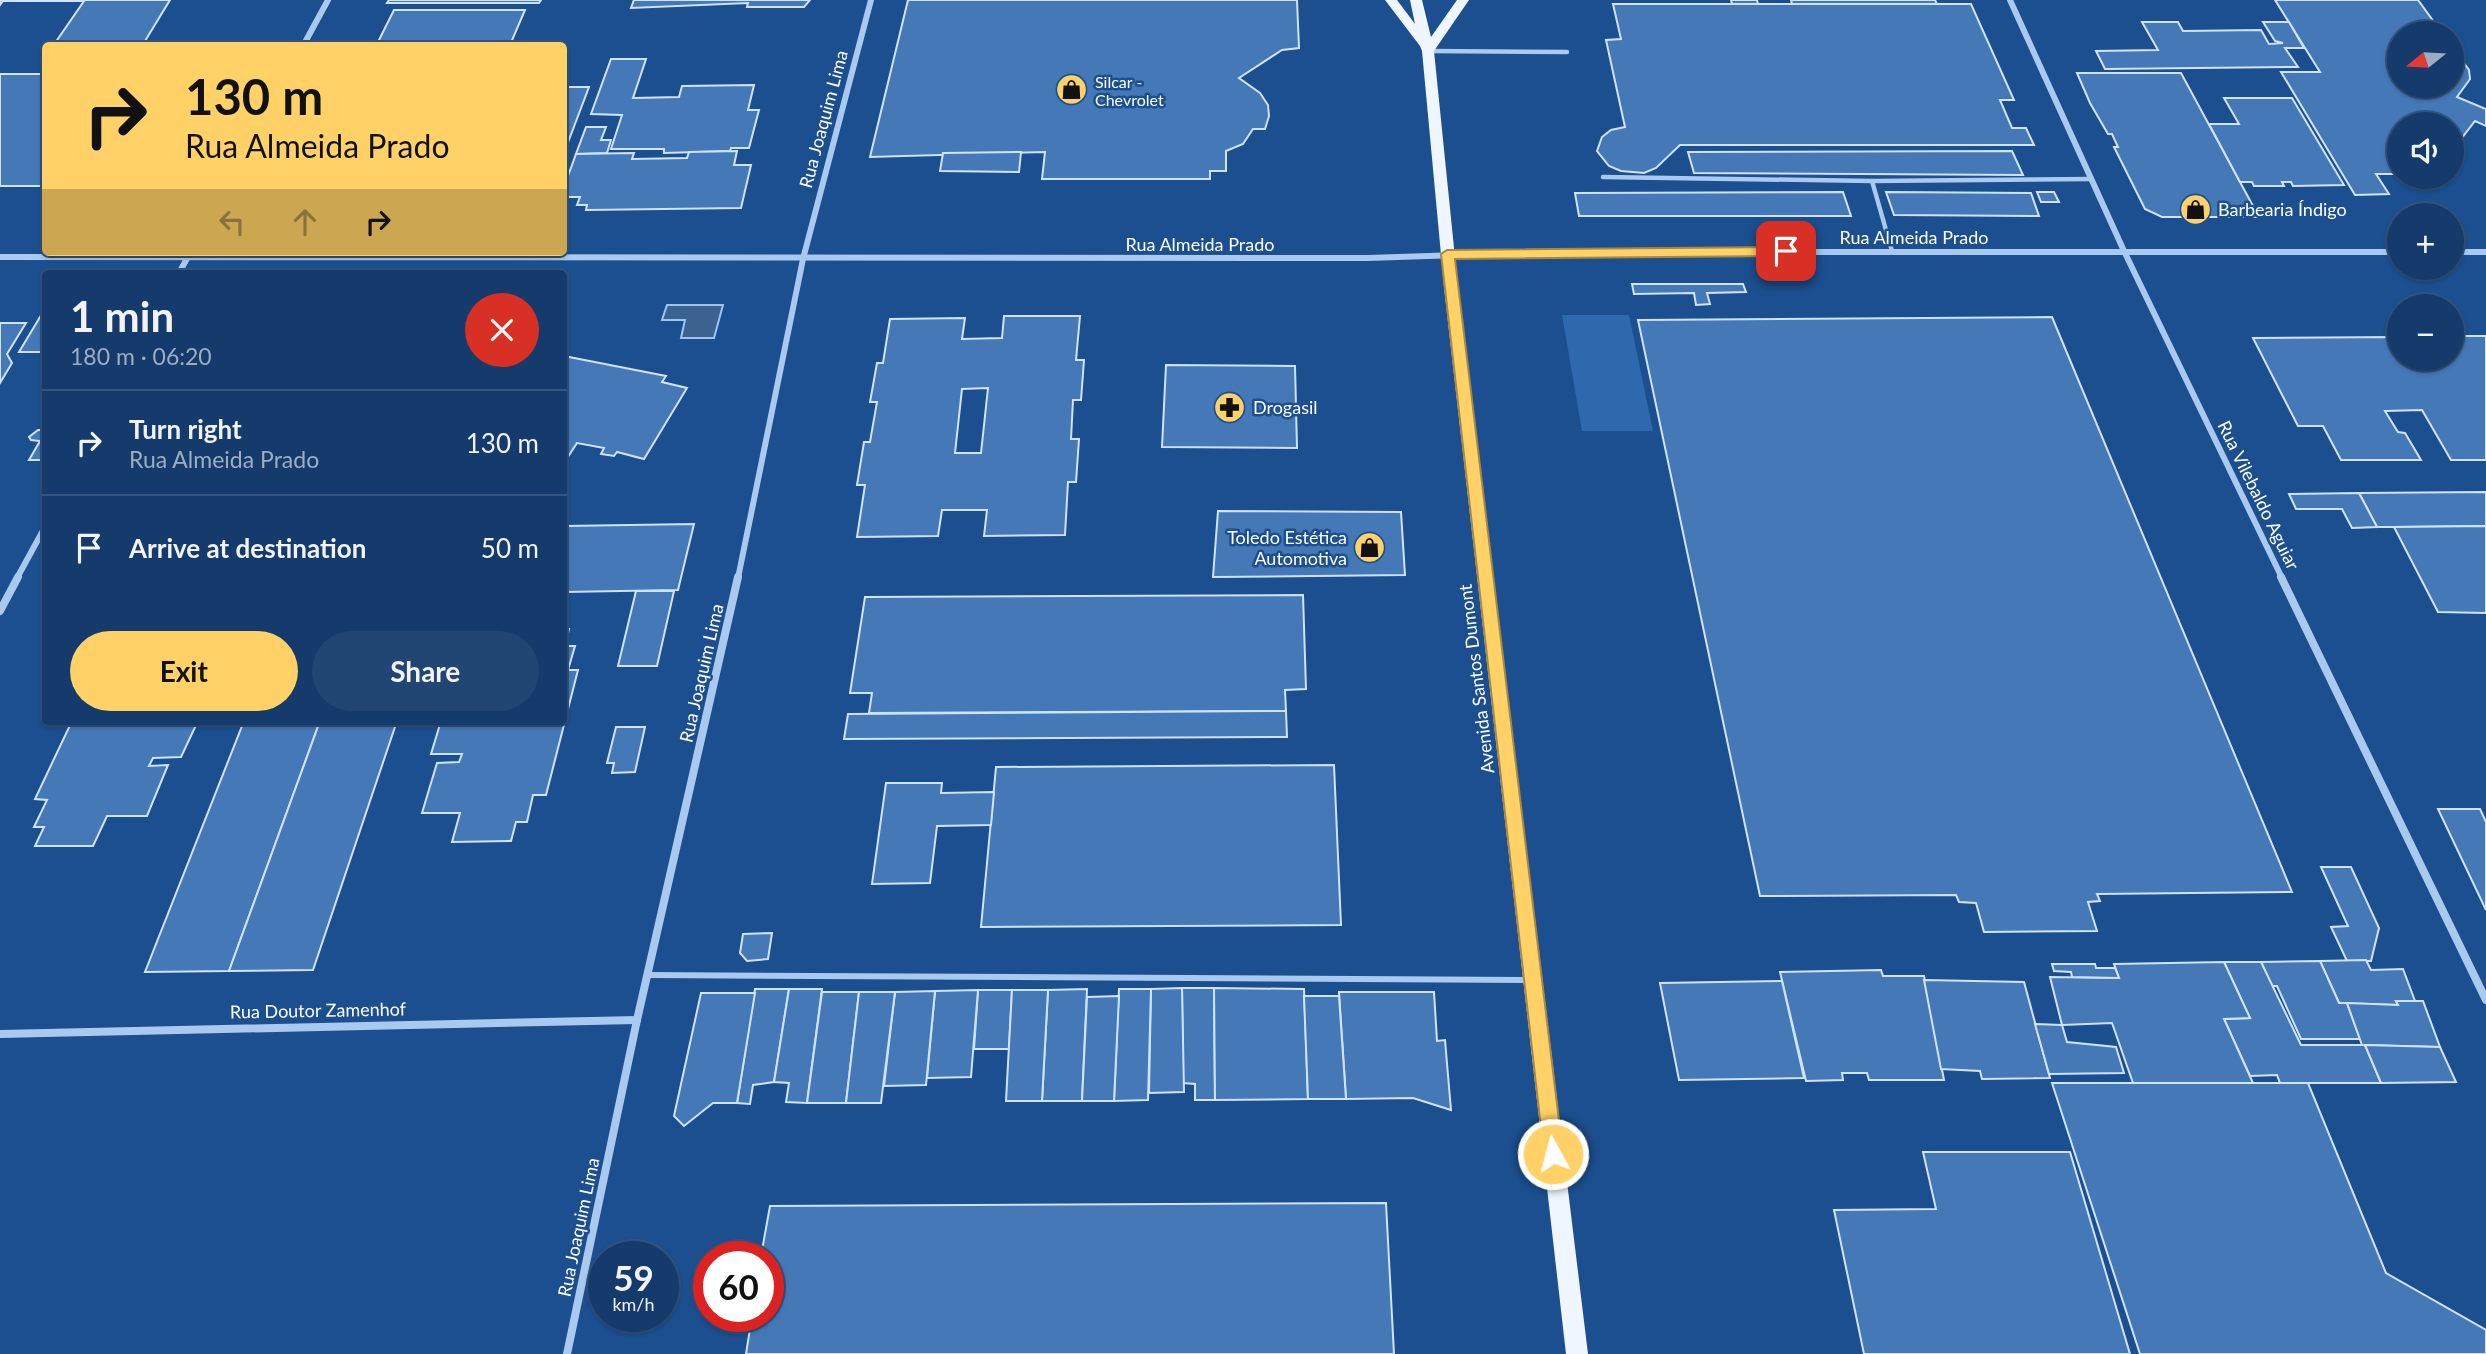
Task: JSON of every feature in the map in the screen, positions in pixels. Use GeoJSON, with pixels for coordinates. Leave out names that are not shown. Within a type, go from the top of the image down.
{"type":"FeatureCollection","features":[{"type":"Feature","properties":{"kind":"main road"},"geometry":{"type":"LineString","coordinates":[[1391,0],[1428,51],[1463,0]]}},
{"type":"Feature","properties":{"kind":"main road","name":"Avenida Santos Dumont"},"geometry":{"type":"LineString","coordinates":[[1416,0],[1428,51],[1447,254],[1577,1354]]}},
{"type":"Feature","properties":{"kind":"main road"},"geometry":{"type":"LineString","coordinates":[[1451,0],[1452,16]]}},
{"type":"Feature","properties":{"kind":"street"},"geometry":{"type":"LineString","coordinates":[[305,42],[328,0]]}},
{"type":"Feature","properties":{"kind":"street","name":"Rua Joaquim Lima"},"geometry":{"type":"LineString","coordinates":[[567,1354],[637,1020],[724,648],[803,259],[870,0]]}},
{"type":"Feature","properties":{"kind":"street","name":"Rua Vilebaldo Aguiar"},"geometry":{"type":"LineString","coordinates":[[2010,0],[2124,251],[2486,1000]]}},
{"type":"Feature","properties":{"kind":"street","name":"Rua Almeida Prado"},"geometry":{"type":"LineString","coordinates":[[435,256],[803,259],[1368,258],[1447,254],[1892,251],[2387,252]]}},
{"type":"Feature","properties":{"kind":"street"},"geometry":{"type":"LineString","coordinates":[[2464,252],[2486,252]]}},
{"type":"Feature","properties":{"kind":"street","name":"Rua Almeida Prado"},"geometry":{"type":"LineString","coordinates":[[0,257],[63,256]]}},
{"type":"Feature","properties":{"kind":"street"},"geometry":{"type":"LineString","coordinates":[[0,611],[42,532]]}},
{"type":"Feature","properties":{"kind":"street","name":"Rua Doutor Zamenhof"},"geometry":{"type":"LineString","coordinates":[[0,1034],[637,1020]]}},
{"type":"Feature","properties":{"kind":"lane"},"geometry":{"type":"LineString","coordinates":[[1428,51],[1567,52]]}},
{"type":"Feature","properties":{"kind":"lane"},"geometry":{"type":"LineString","coordinates":[[1603,177],[1872,181],[2092,179]]}},
{"type":"Feature","properties":{"kind":"lane"},"geometry":{"type":"LineString","coordinates":[[1872,181],[1892,251]]}},
{"type":"Feature","properties":{"kind":"lane"},"geometry":{"type":"LineString","coordinates":[[648,975],[1533,981]]}},
{"type":"Feature","properties":{"kind":"shaded area"},"geometry":{"type":"Polygon","coordinates":[[[667,305],[723,305],[714,338],[681,338],[685,320],[662,320],[667,305]]]}},
{"type":"Feature","properties":{"kind":"shaded area"},"geometry":{"type":"Polygon","coordinates":[[[1562,315],[1629,315],[1653,431],[1582,431],[1562,315]]]}},
{"type":"Feature","properties":{"kind":"building"},"geometry":{"type":"Polygon","coordinates":[[[0,0],[170,0],[144,42],[56,42],[84,1],[3,1],[0,5],[0,0]]]}},
{"type":"Feature","properties":{"kind":"building"},"geometry":{"type":"Polygon","coordinates":[[[389,0],[541,0],[539,3],[387,3],[389,0]]]}},
{"type":"Feature","properties":{"kind":"building"},"geometry":{"type":"Polygon","coordinates":[[[634,0],[810,0],[804,7],[747,7],[748,3],[631,8],[634,0]]]}},
{"type":"Feature","properties":{"kind":"building","name":"Silcar - Chevrolet"},"geometry":{"type":"Polygon","coordinates":[[[908,0],[1297,0],[1299,48],[1282,50],[1239,78],[1260,93],[1268,105],[1269,116],[1265,129],[1253,129],[1243,144],[1226,151],[1226,171],[1210,171],[1210,179],[1042,179],[1045,152],[870,157],[908,0]]]}},
{"type":"Feature","properties":{"kind":"building"},"geometry":{"type":"Polygon","coordinates":[[[1731,0],[1757,0],[1758,4],[1732,4],[1731,0]]]}},
{"type":"Feature","properties":{"kind":"building"},"geometry":{"type":"Polygon","coordinates":[[[1791,0],[1935,0],[1937,4],[1792,4],[1791,0]]]}},
{"type":"Feature","properties":{"kind":"building"},"geometry":{"type":"Polygon","coordinates":[[[2275,0],[2418,0],[2433,21],[2387,21],[2387,98],[2459,98],[2486,109],[2486,126],[2475,121],[2464,135],[2464,112],[2387,112],[2387,174],[2376,174],[2389,194],[2355,195],[2281,72],[2320,72],[2275,0]]]}},
{"type":"Feature","properties":{"kind":"building"},"geometry":{"type":"Polygon","coordinates":[[[1613,4],[1971,4],[2014,100],[2000,100],[2012,128],[2026,128],[2034,145],[1680,145],[1656,168],[1644,173],[1621,171],[1609,166],[1597,151],[1602,137],[1611,130],[1625,127],[1606,40],[1621,39],[1613,4]]]}},
{"type":"Feature","properties":{"kind":"building"},"geometry":{"type":"Polygon","coordinates":[[[394,10],[525,10],[511,42],[378,42],[394,10]]]}},
{"type":"Feature","properties":{"kind":"building"},"geometry":{"type":"Polygon","coordinates":[[[2142,22],[2178,22],[2183,31],[2261,30],[2269,44],[2283,43],[2275,41],[2263,22],[2289,22],[2304,48],[2285,48],[2298,67],[2105,69],[2096,51],[2158,50],[2142,22]]]}},
{"type":"Feature","properties":{"kind":"building"},"geometry":{"type":"Polygon","coordinates":[[[611,59],[646,59],[633,98],[679,97],[682,86],[754,85],[748,110],[759,110],[749,148],[664,153],[664,149],[611,149],[622,115],[591,114],[611,59]]]}},
{"type":"Feature","properties":{"kind":"building"},"geometry":{"type":"Polygon","coordinates":[[[2464,63],[2469,70],[2470,79],[2464,87],[2464,63]]]}},
{"type":"Feature","properties":{"kind":"building"},"geometry":{"type":"Polygon","coordinates":[[[2077,73],[2181,73],[2259,217],[2162,217],[2145,209],[2114,147],[2118,147],[2112,134],[2108,134],[2090,103],[2077,73]]]}},
{"type":"Feature","properties":{"kind":"building"},"geometry":{"type":"Polygon","coordinates":[[[0,74],[42,74],[42,186],[0,186],[0,74]]]}},
{"type":"Feature","properties":{"kind":"building"},"geometry":{"type":"Polygon","coordinates":[[[567,87],[589,87],[567,145],[567,87]]]}},
{"type":"Feature","properties":{"kind":"building"},"geometry":{"type":"Polygon","coordinates":[[[2224,98],[2292,98],[2344,185],[2293,186],[2291,182],[2282,182],[2284,186],[2254,186],[2252,182],[2240,182],[2209,124],[2239,124],[2224,98]]]}},
{"type":"Feature","properties":{"kind":"building"},"geometry":{"type":"Polygon","coordinates":[[[586,127],[606,127],[601,140],[611,140],[607,153],[576,154],[586,127]]]}},
{"type":"Feature","properties":{"kind":"building"},"geometry":{"type":"Polygon","coordinates":[[[737,151],[734,165],[751,165],[741,208],[586,210],[587,205],[577,205],[580,197],[567,197],[567,179],[576,154],[634,153],[632,159],[687,158],[689,152],[737,151]]]}},
{"type":"Feature","properties":{"kind":"building"},"geometry":{"type":"Polygon","coordinates":[[[2012,151],[2023,175],[1694,173],[1688,152],[2012,151]]]}},
{"type":"Feature","properties":{"kind":"building"},"geometry":{"type":"Polygon","coordinates":[[[1021,152],[1019,172],[940,171],[943,153],[1021,152]]]}},
{"type":"Feature","properties":{"kind":"building"},"geometry":{"type":"Polygon","coordinates":[[[1843,192],[1851,216],[1579,216],[1575,193],[1843,192]]]}},
{"type":"Feature","properties":{"kind":"building"},"geometry":{"type":"Polygon","coordinates":[[[1886,192],[2031,193],[2039,216],[1894,215],[1886,192]]]}},
{"type":"Feature","properties":{"kind":"building"},"geometry":{"type":"Polygon","coordinates":[[[2037,192],[2054,192],[2059,202],[2041,202],[2037,192]]]}},
{"type":"Feature","properties":{"kind":"building"},"geometry":{"type":"Polygon","coordinates":[[[1632,284],[1743,284],[1746,292],[1707,293],[1710,304],[1696,305],[1694,293],[1634,294],[1632,284]]]}},
{"type":"Feature","properties":{"kind":"building"},"geometry":{"type":"Polygon","coordinates":[[[42,314],[42,352],[19,352],[42,314]]]}},
{"type":"Feature","properties":{"kind":"building"},"geometry":{"type":"Polygon","coordinates":[[[1004,316],[1080,316],[1076,360],[1084,360],[1081,400],[1073,400],[1071,439],[1079,439],[1076,482],[1068,482],[1065,535],[984,536],[987,510],[942,510],[938,536],[857,537],[865,485],[857,485],[864,442],[870,442],[877,402],[870,402],[877,363],[883,363],[890,319],[965,318],[962,339],[1002,338],[1004,316]],[[988,388],[962,389],[955,453],[981,453],[988,388]]]}},
{"type":"Feature","properties":{"kind":"building"},"geometry":{"type":"Polygon","coordinates":[[[2052,317],[2292,892],[2097,894],[2100,901],[2088,902],[2097,931],[1984,932],[1976,903],[1959,902],[1956,895],[1760,896],[1638,320],[2052,317]]]}},
{"type":"Feature","properties":{"kind":"building"},"geometry":{"type":"Polygon","coordinates":[[[0,323],[26,323],[7,354],[12,363],[0,383],[0,323]]]}},
{"type":"Feature","properties":{"kind":"building"},"geometry":{"type":"Polygon","coordinates":[[[2464,336],[2486,336],[2486,460],[2451,460],[2422,410],[2385,411],[2398,432],[2405,433],[2421,460],[2341,460],[2323,426],[2298,426],[2253,338],[2387,337],[2387,371],[2464,371],[2464,336]]]}},
{"type":"Feature","properties":{"kind":"building"},"geometry":{"type":"Polygon","coordinates":[[[567,357],[666,376],[662,382],[687,388],[644,459],[617,452],[614,456],[601,454],[604,448],[577,443],[567,458],[567,357]]]}},
{"type":"Feature","properties":{"kind":"building","name":"Drogasil"},"geometry":{"type":"Polygon","coordinates":[[[1166,365],[1295,366],[1297,448],[1162,447],[1166,365]]]}},
{"type":"Feature","properties":{"kind":"building"},"geometry":{"type":"Polygon","coordinates":[[[42,430],[42,460],[29,460],[40,441],[31,440],[29,437],[42,430]]]}},
{"type":"Feature","properties":{"kind":"building"},"geometry":{"type":"Polygon","coordinates":[[[2486,492],[2486,526],[2394,527],[2377,527],[2359,493],[2486,492]]]}},
{"type":"Feature","properties":{"kind":"building"},"geometry":{"type":"Polygon","coordinates":[[[2359,493],[2377,527],[2352,528],[2342,509],[2296,509],[2289,494],[2359,493]]]}},
{"type":"Feature","properties":{"kind":"building"},"geometry":{"type":"Polygon","coordinates":[[[1218,511],[1401,512],[1405,575],[1213,577],[1218,511]]]}},
{"type":"Feature","properties":{"kind":"building"},"geometry":{"type":"Polygon","coordinates":[[[694,524],[678,590],[567,592],[567,526],[694,524]]]}},
{"type":"Feature","properties":{"kind":"building"},"geometry":{"type":"Polygon","coordinates":[[[2486,526],[2486,613],[2438,612],[2394,527],[2486,526]]]}},
{"type":"Feature","properties":{"kind":"building"},"geometry":{"type":"Polygon","coordinates":[[[636,591],[674,591],[657,666],[618,666],[636,591]]]}},
{"type":"Feature","properties":{"kind":"building"},"geometry":{"type":"Polygon","coordinates":[[[1303,595],[1306,689],[1285,690],[1286,711],[869,713],[872,693],[850,693],[865,597],[1303,595]]]}},
{"type":"Feature","properties":{"kind":"building"},"geometry":{"type":"Polygon","coordinates":[[[567,646],[575,646],[568,670],[578,670],[567,713],[567,646]]]}},
{"type":"Feature","properties":{"kind":"building"},"geometry":{"type":"Polygon","coordinates":[[[1286,711],[1287,737],[844,739],[848,714],[1286,711]]]}},
{"type":"Feature","properties":{"kind":"building"},"geometry":{"type":"Polygon","coordinates":[[[70,725],[196,725],[181,757],[153,758],[149,766],[168,765],[147,816],[107,816],[93,846],[35,846],[44,827],[34,827],[47,800],[35,799],[70,725]]]}},
{"type":"Feature","properties":{"kind":"building"},"geometry":{"type":"Polygon","coordinates":[[[242,725],[319,725],[229,971],[145,972],[242,725]]]}},
{"type":"Feature","properties":{"kind":"building"},"geometry":{"type":"Polygon","coordinates":[[[319,725],[396,725],[313,970],[229,971],[319,725]]]}},
{"type":"Feature","properties":{"kind":"building"},"geometry":{"type":"Polygon","coordinates":[[[440,725],[564,725],[546,795],[533,795],[527,822],[516,822],[511,841],[452,842],[460,813],[422,813],[437,763],[459,762],[462,754],[431,754],[440,725]]]}},
{"type":"Feature","properties":{"kind":"building"},"geometry":{"type":"Polygon","coordinates":[[[616,727],[645,727],[635,772],[612,773],[614,763],[607,763],[616,727]]]}},
{"type":"Feature","properties":{"kind":"building"},"geometry":{"type":"Polygon","coordinates":[[[1334,765],[1341,925],[981,927],[996,767],[1334,765]]]}},
{"type":"Feature","properties":{"kind":"building"},"geometry":{"type":"Polygon","coordinates":[[[886,783],[942,783],[941,793],[994,792],[991,825],[937,826],[930,883],[872,884],[886,783]]]}},
{"type":"Feature","properties":{"kind":"building"},"geometry":{"type":"Polygon","coordinates":[[[2438,809],[2480,809],[2486,822],[2486,910],[2438,809]]]}},
{"type":"Feature","properties":{"kind":"building"},"geometry":{"type":"Polygon","coordinates":[[[2321,867],[2351,867],[2379,928],[2371,961],[2347,961],[2331,927],[2348,926],[2321,867]]]}},
{"type":"Feature","properties":{"kind":"building"},"geometry":{"type":"Polygon","coordinates":[[[772,933],[768,959],[747,961],[740,953],[743,934],[772,933]]]}},
{"type":"Feature","properties":{"kind":"building"},"geometry":{"type":"Polygon","coordinates":[[[2366,960],[2371,970],[2403,969],[2415,1001],[2396,1001],[2398,1005],[2339,1003],[2320,961],[2366,960]]]}},
{"type":"Feature","properties":{"kind":"building"},"geometry":{"type":"Polygon","coordinates":[[[2320,961],[2339,1003],[2347,1003],[2360,1039],[2301,1039],[2277,986],[2272,986],[2261,962],[2320,961]]]}},
{"type":"Feature","properties":{"kind":"building"},"geometry":{"type":"Polygon","coordinates":[[[2224,962],[2261,962],[2301,1045],[2365,1045],[2381,1083],[2280,1083],[2277,1075],[2250,1076],[2224,1019],[2250,1018],[2224,962]]]}},
{"type":"Feature","properties":{"kind":"building"},"geometry":{"type":"Polygon","coordinates":[[[2224,962],[2250,1018],[2224,1019],[2253,1083],[2133,1083],[2112,1023],[2062,1025],[2050,977],[2119,978],[2114,964],[2224,962]]]}},
{"type":"Feature","properties":{"kind":"building"},"geometry":{"type":"Polygon","coordinates":[[[2052,964],[2095,964],[2096,968],[2115,968],[2119,978],[2072,977],[2071,972],[2054,971],[2052,964]]]}},
{"type":"Feature","properties":{"kind":"building"},"geometry":{"type":"Polygon","coordinates":[[[1881,970],[1883,976],[1924,976],[1944,1080],[1869,1080],[1867,1073],[1842,1073],[1843,1080],[1806,1081],[1780,972],[1881,970]]]}},
{"type":"Feature","properties":{"kind":"building"},"geometry":{"type":"Polygon","coordinates":[[[1924,980],[2024,982],[2050,1078],[1982,1079],[1980,1071],[1941,1069],[1924,980]]]}},
{"type":"Feature","properties":{"kind":"building"},"geometry":{"type":"Polygon","coordinates":[[[1782,981],[1804,1078],[1679,1080],[1660,983],[1782,981]]]}},
{"type":"Feature","properties":{"kind":"building"},"geometry":{"type":"Polygon","coordinates":[[[1182,988],[1214,988],[1215,1100],[1195,1100],[1195,1084],[1183,1083],[1182,988]]]}},
{"type":"Feature","properties":{"kind":"building"},"geometry":{"type":"Polygon","coordinates":[[[1182,988],[1184,1092],[1149,1093],[1151,989],[1182,988]]]}},
{"type":"Feature","properties":{"kind":"building"},"geometry":{"type":"Polygon","coordinates":[[[1214,988],[1304,989],[1308,1099],[1215,1100],[1214,988]]]}},
{"type":"Feature","properties":{"kind":"building"},"geometry":{"type":"Polygon","coordinates":[[[755,989],[789,989],[774,1082],[753,1085],[750,1104],[737,1103],[755,989]]]}},
{"type":"Feature","properties":{"kind":"building"},"geometry":{"type":"Polygon","coordinates":[[[789,989],[822,989],[807,1103],[786,1102],[789,1083],[774,1082],[789,989]]]}},
{"type":"Feature","properties":{"kind":"building"},"geometry":{"type":"Polygon","coordinates":[[[1087,989],[1082,1101],[1042,1101],[1048,990],[1087,989]]]}},
{"type":"Feature","properties":{"kind":"building"},"geometry":{"type":"Polygon","coordinates":[[[1119,989],[1151,989],[1148,1100],[1114,1101],[1119,989]]]}},
{"type":"Feature","properties":{"kind":"building"},"geometry":{"type":"Polygon","coordinates":[[[978,990],[1012,990],[1009,1049],[974,1049],[978,990]]]}},
{"type":"Feature","properties":{"kind":"building"},"geometry":{"type":"Polygon","coordinates":[[[978,990],[971,1077],[927,1078],[935,991],[978,990]]]}},
{"type":"Feature","properties":{"kind":"building"},"geometry":{"type":"Polygon","coordinates":[[[1012,990],[1048,990],[1042,1101],[1006,1101],[1012,990]]]}},
{"type":"Feature","properties":{"kind":"building"},"geometry":{"type":"Polygon","coordinates":[[[935,991],[926,1085],[884,1086],[895,992],[935,991]]]}},
{"type":"Feature","properties":{"kind":"building"},"geometry":{"type":"Polygon","coordinates":[[[822,992],[859,992],[846,1103],[807,1103],[822,992]]]}},
{"type":"Feature","properties":{"kind":"building"},"geometry":{"type":"Polygon","coordinates":[[[859,992],[895,992],[881,1103],[846,1103],[859,992]]]}},
{"type":"Feature","properties":{"kind":"building"},"geometry":{"type":"Polygon","coordinates":[[[1339,992],[1434,992],[1437,1041],[1445,1040],[1451,1110],[1413,1098],[1346,1099],[1339,992]]]}},
{"type":"Feature","properties":{"kind":"building"},"geometry":{"type":"Polygon","coordinates":[[[701,993],[755,993],[737,1103],[713,1103],[684,1126],[674,1116],[701,993]]]}},
{"type":"Feature","properties":{"kind":"building"},"geometry":{"type":"Polygon","coordinates":[[[1119,996],[1114,1101],[1082,1101],[1087,997],[1119,996]]]}},
{"type":"Feature","properties":{"kind":"building"},"geometry":{"type":"Polygon","coordinates":[[[1304,996],[1339,996],[1346,1099],[1308,1099],[1304,996]]]}},
{"type":"Feature","properties":{"kind":"building"},"geometry":{"type":"Polygon","coordinates":[[[2396,1001],[2423,1001],[2440,1047],[2362,1045],[2347,1003],[2398,1005],[2396,1001]]]}},
{"type":"Feature","properties":{"kind":"building"},"geometry":{"type":"Polygon","coordinates":[[[2035,1024],[2062,1025],[2067,1042],[2116,1047],[2124,1073],[2049,1074],[2035,1024]]]}},
{"type":"Feature","properties":{"kind":"building"},"geometry":{"type":"Polygon","coordinates":[[[2365,1045],[2440,1047],[2456,1082],[2381,1083],[2365,1045]]]}},
{"type":"Feature","properties":{"kind":"building"},"geometry":{"type":"Polygon","coordinates":[[[2052,1083],[2308,1083],[2386,1273],[2486,1330],[2486,1354],[2140,1354],[2052,1083]]]}},
{"type":"Feature","properties":{"kind":"building"},"geometry":{"type":"Polygon","coordinates":[[[1923,1152],[2070,1152],[2130,1354],[1864,1354],[1834,1210],[1936,1209],[1923,1152]]]}},
{"type":"Feature","properties":{"kind":"building"},"geometry":{"type":"Polygon","coordinates":[[[1386,1203],[1394,1354],[746,1354],[749,1332],[784,1332],[784,1241],[764,1241],[770,1206],[1386,1203]]]}},
{"type":"Feature","properties":{"kind":"place","name":"Silcar - Chevrolet"},"geometry":{"type":"Point","coordinates":[1072,90]}},
{"type":"Feature","properties":{"kind":"place","name":"Barbearia Índigo"},"geometry":{"type":"Point","coordinates":[2195,209]}},
{"type":"Feature","properties":{"kind":"place","name":"Drogasil"},"geometry":{"type":"Point","coordinates":[1230,407]}},
{"type":"Feature","properties":{"kind":"place","name":"Toledo Estética Automotiva"},"geometry":{"type":"Point","coordinates":[1370,547]}},
{"type":"Feature","properties":{"kind":"route"},"geometry":{"type":"LineString","coordinates":[[1553,1154],[1447,254],[1786,251]]}}]}
